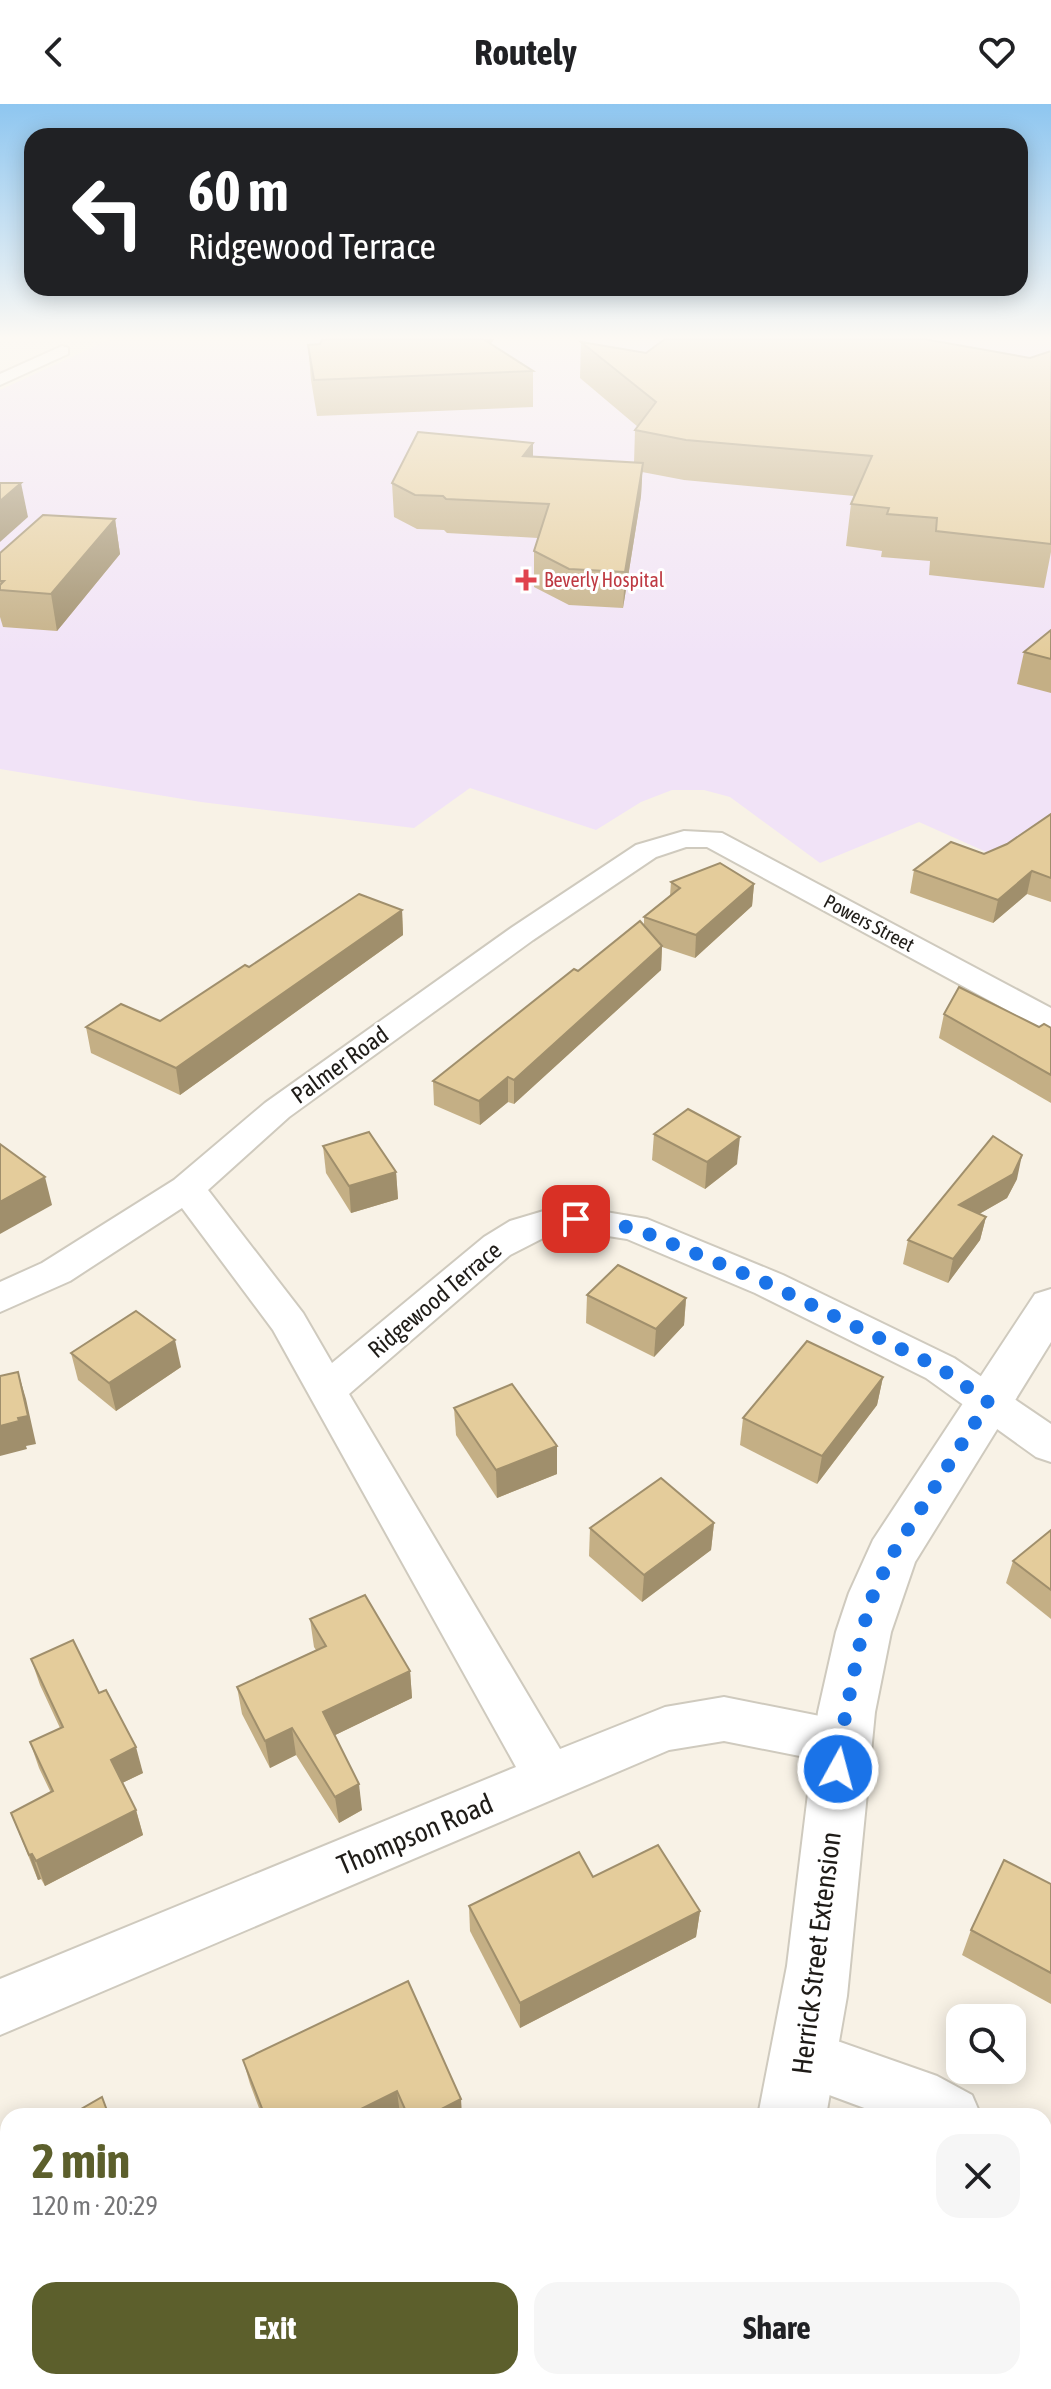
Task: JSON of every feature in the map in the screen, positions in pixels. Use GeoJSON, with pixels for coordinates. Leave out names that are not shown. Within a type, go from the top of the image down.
{"type":"FeatureCollection","features":[{"type":"Feature","properties":{"kind":"street","name":"Powers Street"},"geometry":{"type":"LineString","coordinates":[[684,839],[712,839],[1051,1021]]}},
{"type":"Feature","properties":{"kind":"street","name":"Palmer Road"},"geometry":{"type":"LineString","coordinates":[[0,1298],[56,1272],[187,1188],[277,1110],[522,934],[646,851],[684,839]]}},
{"type":"Feature","properties":{"kind":"street"},"geometry":{"type":"LineString","coordinates":[[187,1188],[289,1323],[549,1778]]}},
{"type":"Feature","properties":{"kind":"street","name":"Ridgewood Terrace"},"geometry":{"type":"LineString","coordinates":[[326,1390],[497,1246],[523,1230],[547,1222],[576,1219],[634,1228],[769,1284],[940,1368],[1051,1446]]}},
{"type":"Feature","properties":{"kind":"street","name":"Herrick Street Extension"},"geometry":{"type":"LineString","coordinates":[[799,2087],[829,1875],[840,1742],[863,1628],[874,1592],[892,1555],[1051,1305]]}},
{"type":"Feature","properties":{"kind":"street","name":"Thompson Road"},"geometry":{"type":"LineString","coordinates":[[0,2007],[665,1729],[699,1721],[733,1720],[840,1742]]}},
{"type":"Feature","properties":{"kind":"street"},"geometry":{"type":"LineString","coordinates":[[799,2087],[916,2097],[936,2108]]}},
{"type":"Feature","properties":{"kind":"shaded area","name":"Beverly Hospital"},"geometry":{"type":"Polygon","coordinates":[[[0,446],[1051,446],[1051,825],[1002,859],[919,822],[820,863],[730,797],[704,790],[672,790],[641,802],[596,830],[470,788],[414,828],[201,802],[0,769],[0,446]]]}},
{"type":"Feature","properties":{"kind":"building"},"geometry":{"type":"Polygon","coordinates":[[[411,446],[531,446],[523,456],[643,463],[625,572],[569,569],[534,551],[549,504],[415,495],[392,483],[411,446]]]}},
{"type":"Feature","properties":{"kind":"building"},"geometry":{"type":"Polygon","coordinates":[[[751,446],[1051,446],[1051,544],[936,531],[937,518],[887,514],[889,508],[851,504],[872,456],[751,446]]]}},
{"type":"Feature","properties":{"kind":"building"},"geometry":{"type":"Polygon","coordinates":[[[0,483],[21,483],[0,501],[0,483]]]}},
{"type":"Feature","properties":{"kind":"building"},"geometry":{"type":"Polygon","coordinates":[[[43,515],[115,519],[51,594],[0,590],[4,581],[0,581],[0,553],[43,515]]]}},
{"type":"Feature","properties":{"kind":"building"},"geometry":{"type":"Polygon","coordinates":[[[1051,630],[1051,659],[1024,652],[1051,630]]]}},
{"type":"Feature","properties":{"kind":"building"},"geometry":{"type":"Polygon","coordinates":[[[1051,814],[1051,878],[1032,871],[998,900],[914,870],[951,842],[984,854],[1007,844],[1051,814]]]}},
{"type":"Feature","properties":{"kind":"building"},"geometry":{"type":"Polygon","coordinates":[[[720,863],[754,884],[696,935],[644,917],[680,888],[671,882],[720,863]]]}},
{"type":"Feature","properties":{"kind":"building"},"geometry":{"type":"Polygon","coordinates":[[[359,894],[402,910],[176,1068],[86,1027],[121,1004],[160,1021],[359,894]]]}},
{"type":"Feature","properties":{"kind":"building"},"geometry":{"type":"Polygon","coordinates":[[[640,921],[662,946],[514,1080],[508,1077],[479,1101],[433,1081],[574,969],[578,971],[640,921]]]}},
{"type":"Feature","properties":{"kind":"building"},"geometry":{"type":"Polygon","coordinates":[[[959,987],[1039,1027],[1044,1024],[1051,1028],[1051,1075],[944,1014],[959,987]]]}},
{"type":"Feature","properties":{"kind":"building"},"geometry":{"type":"Polygon","coordinates":[[[688,1109],[740,1137],[707,1162],[654,1134],[688,1109]]]}},
{"type":"Feature","properties":{"kind":"building"},"geometry":{"type":"Polygon","coordinates":[[[369,1132],[396,1172],[349,1186],[323,1146],[369,1132]]]}},
{"type":"Feature","properties":{"kind":"building"},"geometry":{"type":"Polygon","coordinates":[[[993,1136],[1022,1155],[1013,1174],[959,1205],[986,1217],[953,1259],[908,1240],[993,1136]]]}},
{"type":"Feature","properties":{"kind":"building"},"geometry":{"type":"Polygon","coordinates":[[[0,1144],[45,1177],[0,1202],[0,1144]]]}},
{"type":"Feature","properties":{"kind":"building"},"geometry":{"type":"Polygon","coordinates":[[[618,1265],[686,1298],[656,1329],[587,1295],[618,1265]]]}},
{"type":"Feature","properties":{"kind":"building"},"geometry":{"type":"Polygon","coordinates":[[[136,1311],[175,1340],[109,1383],[71,1353],[136,1311]]]}},
{"type":"Feature","properties":{"kind":"building"},"geometry":{"type":"Polygon","coordinates":[[[807,1341],[883,1377],[822,1456],[743,1418],[807,1341]]]}},
{"type":"Feature","properties":{"kind":"building"},"geometry":{"type":"Polygon","coordinates":[[[18,1372],[28,1416],[0,1426],[0,1376],[18,1372]]]}},
{"type":"Feature","properties":{"kind":"building"},"geometry":{"type":"Polygon","coordinates":[[[512,1384],[557,1446],[496,1470],[454,1408],[512,1384]]]}},
{"type":"Feature","properties":{"kind":"building"},"geometry":{"type":"Polygon","coordinates":[[[661,1478],[714,1523],[644,1575],[590,1528],[661,1478]]]}},
{"type":"Feature","properties":{"kind":"building"},"geometry":{"type":"Polygon","coordinates":[[[1051,1530],[1051,1590],[1013,1561],[1051,1530]]]}},
{"type":"Feature","properties":{"kind":"building"},"geometry":{"type":"Polygon","coordinates":[[[365,1595],[410,1671],[323,1712],[359,1784],[335,1797],[292,1728],[265,1741],[237,1687],[326,1646],[310,1619],[365,1595]]]}},
{"type":"Feature","properties":{"kind":"building"},"geometry":{"type":"Polygon","coordinates":[[[73,1640],[99,1693],[106,1690],[136,1747],[111,1760],[136,1810],[36,1861],[32,1854],[29,1855],[11,1813],[53,1791],[30,1742],[63,1727],[31,1659],[73,1640]]]}},
{"type":"Feature","properties":{"kind":"building"},"geometry":{"type":"Polygon","coordinates":[[[658,1845],[700,1911],[520,2003],[469,1906],[579,1852],[593,1877],[658,1845]]]}},
{"type":"Feature","properties":{"kind":"building"},"geometry":{"type":"Polygon","coordinates":[[[1004,1860],[1051,1884],[1051,1973],[971,1930],[1004,1860]]]}},
{"type":"Feature","properties":{"kind":"building"},"geometry":{"type":"Polygon","coordinates":[[[408,1981],[461,2099],[444,2108],[404,2108],[397,2091],[363,2108],[262,2108],[243,2060],[408,1981]]]}},
{"type":"Feature","properties":{"kind":"building"},"geometry":{"type":"Polygon","coordinates":[[[102,2097],[106,2108],[83,2108],[102,2097]]]}},
{"type":"Feature","properties":{"kind":"place","name":"Beverly Hospital"},"geometry":{"type":"Point","coordinates":[526,580]}},
{"type":"Feature","properties":{"kind":"route"},"geometry":{"type":"LineString","coordinates":[[576,1219],[607,1221],[634,1228],[769,1284],[940,1368],[988,1402],[892,1555],[874,1592],[863,1628],[840,1742],[838,1769]]}}]}
